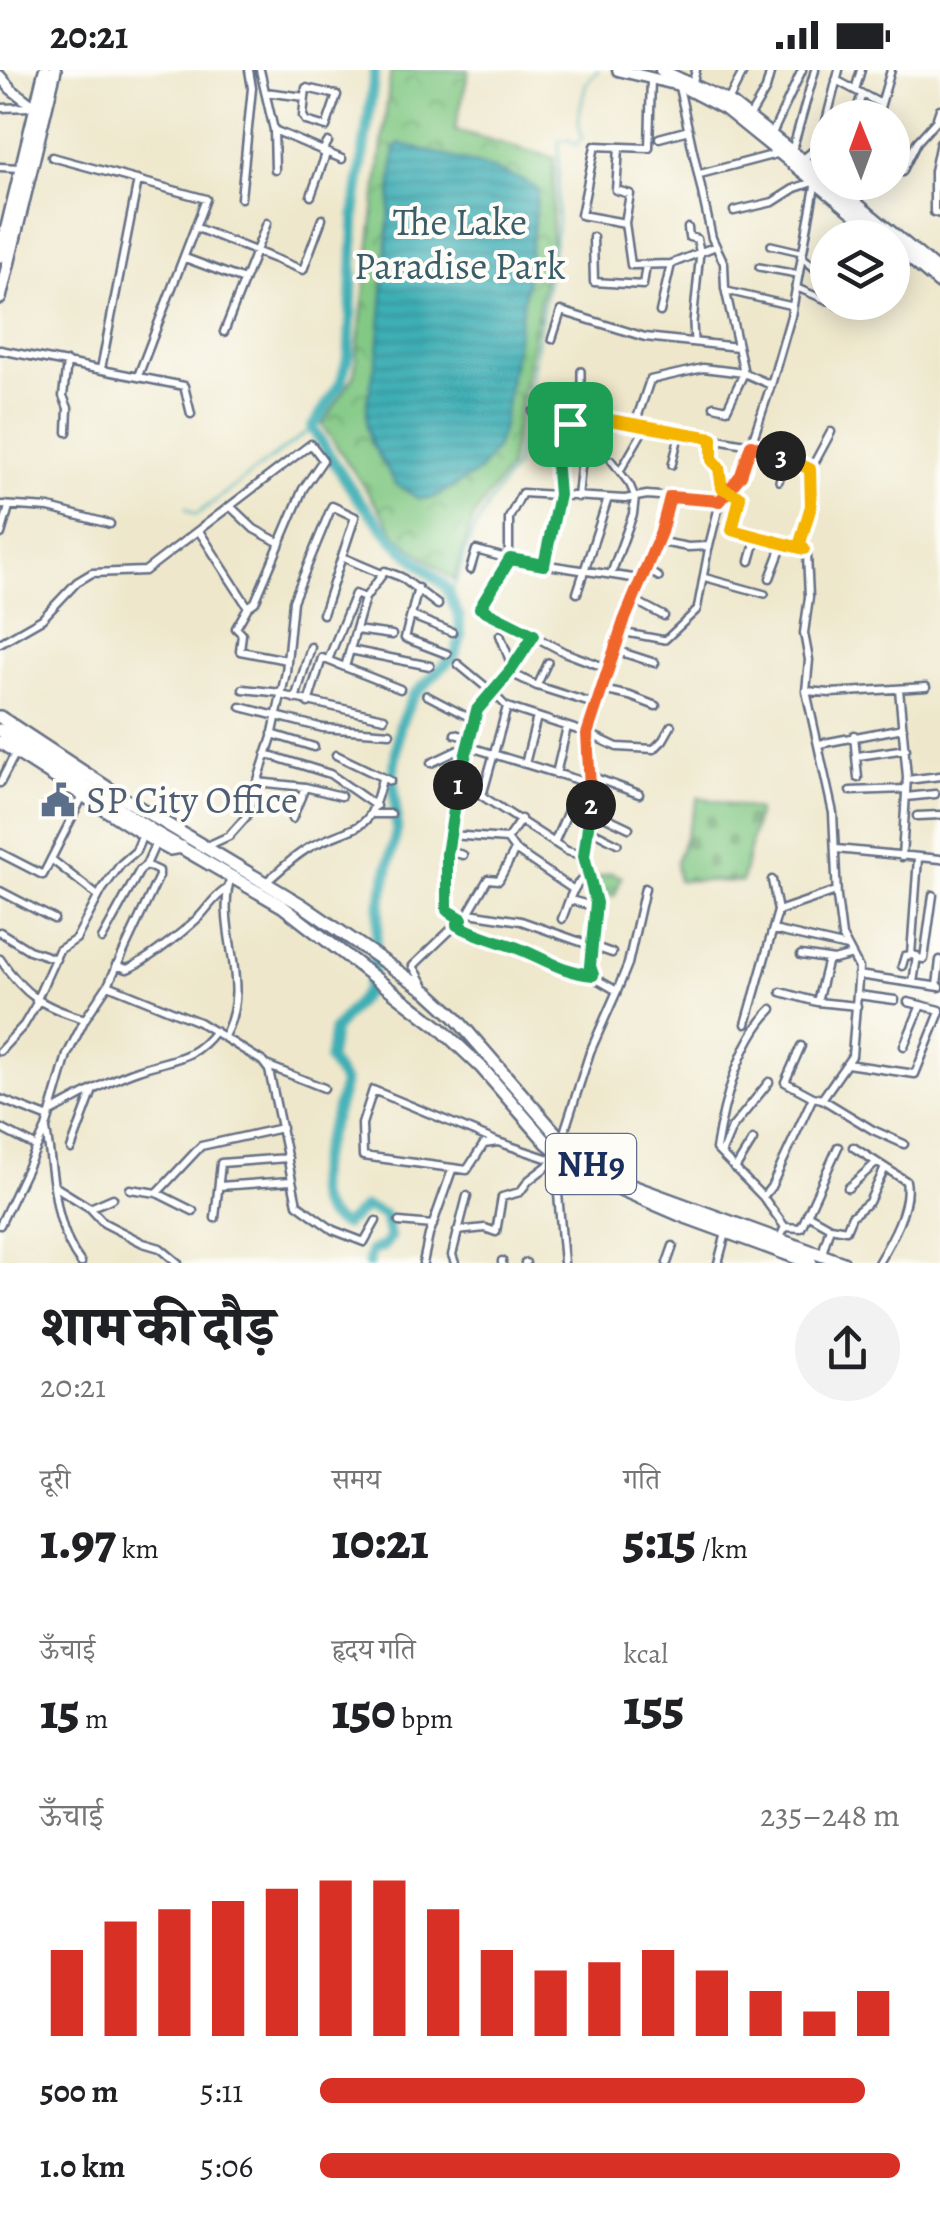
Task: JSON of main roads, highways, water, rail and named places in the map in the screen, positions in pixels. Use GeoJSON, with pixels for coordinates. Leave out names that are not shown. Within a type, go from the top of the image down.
{"type":"FeatureCollection","features":[{"type":"Feature","properties":{"kind":"highway"},"geometry":{"type":"LineString","coordinates":[[0,298],[45,70]]}},
{"type":"Feature","properties":{"kind":"highway"},"geometry":{"type":"LineString","coordinates":[[0,256],[37,108],[55,70]]}},
{"type":"Feature","properties":{"kind":"highway","name":"NH9"},"geometry":{"type":"LineString","coordinates":[[0,716],[204,847],[391,989],[452,1039],[556,1150],[585,1174],[785,1259],[843,1263]]}},
{"type":"Feature","properties":{"kind":"highway","name":"NH9"},"geometry":{"type":"LineString","coordinates":[[0,730],[18,748],[145,831],[266,883],[428,992],[454,1016],[556,1150],[632,1186],[779,1240],[816,1259]]}},
{"type":"Feature","properties":{"kind":"highway"},"geometry":{"type":"LineString","coordinates":[[0,742],[18,748]]}},
{"type":"Feature","properties":{"kind":"main road"},"geometry":{"type":"LineString","coordinates":[[618,70],[694,76],[810,168]]}},
{"type":"Feature","properties":{"kind":"main road"},"geometry":{"type":"LineString","coordinates":[[656,73],[750,116],[787,152],[810,166]]}},
{"type":"Feature","properties":{"kind":"main road"},"geometry":{"type":"LineString","coordinates":[[847,200],[867,220]]}},
{"type":"Feature","properties":{"kind":"main road"},"geometry":{"type":"LineString","coordinates":[[847,200],[939,276]]}},
{"type":"Feature","properties":{"kind":"main road"},"geometry":{"type":"LineString","coordinates":[[910,256],[927,267]]}},
{"type":"Feature","properties":{"kind":"water","name":"The Lake Paradise Park"},"geometry":{"type":"Polygon","coordinates":[[[399,143],[492,169],[538,190],[502,431],[496,448],[479,472],[433,498],[419,499],[396,484],[371,443],[367,427],[367,402],[378,351],[395,147],[399,143]]]}},
{"type":"Feature","properties":{"kind":"waterway"},"geometry":{"type":"LineString","coordinates":[[369,1263],[371,1251],[384,1246],[390,1237],[385,1215],[365,1207],[344,1225],[327,1214],[319,1199],[320,1161],[344,1083],[329,1060],[334,1030],[366,992],[373,969],[380,904],[397,829],[393,775],[400,725],[413,696],[455,655],[461,637],[459,616],[445,586],[395,542],[356,496],[312,428],[341,382],[349,353],[355,212],[375,70]]}},
{"type":"Feature","properties":{"kind":"waterway"},"geometry":{"type":"LineString","coordinates":[[449,594],[475,528],[515,467],[557,228],[559,141],[568,139],[576,145],[582,138],[578,118],[586,84],[598,70]]}},
{"type":"Feature","properties":{"kind":"waterway"},"geometry":{"type":"LineString","coordinates":[[186,508],[196,515],[312,428]]}},
{"type":"Feature","properties":{"kind":"place","name":"SP City Office"},"geometry":{"type":"Point","coordinates":[58,800]}}]}
